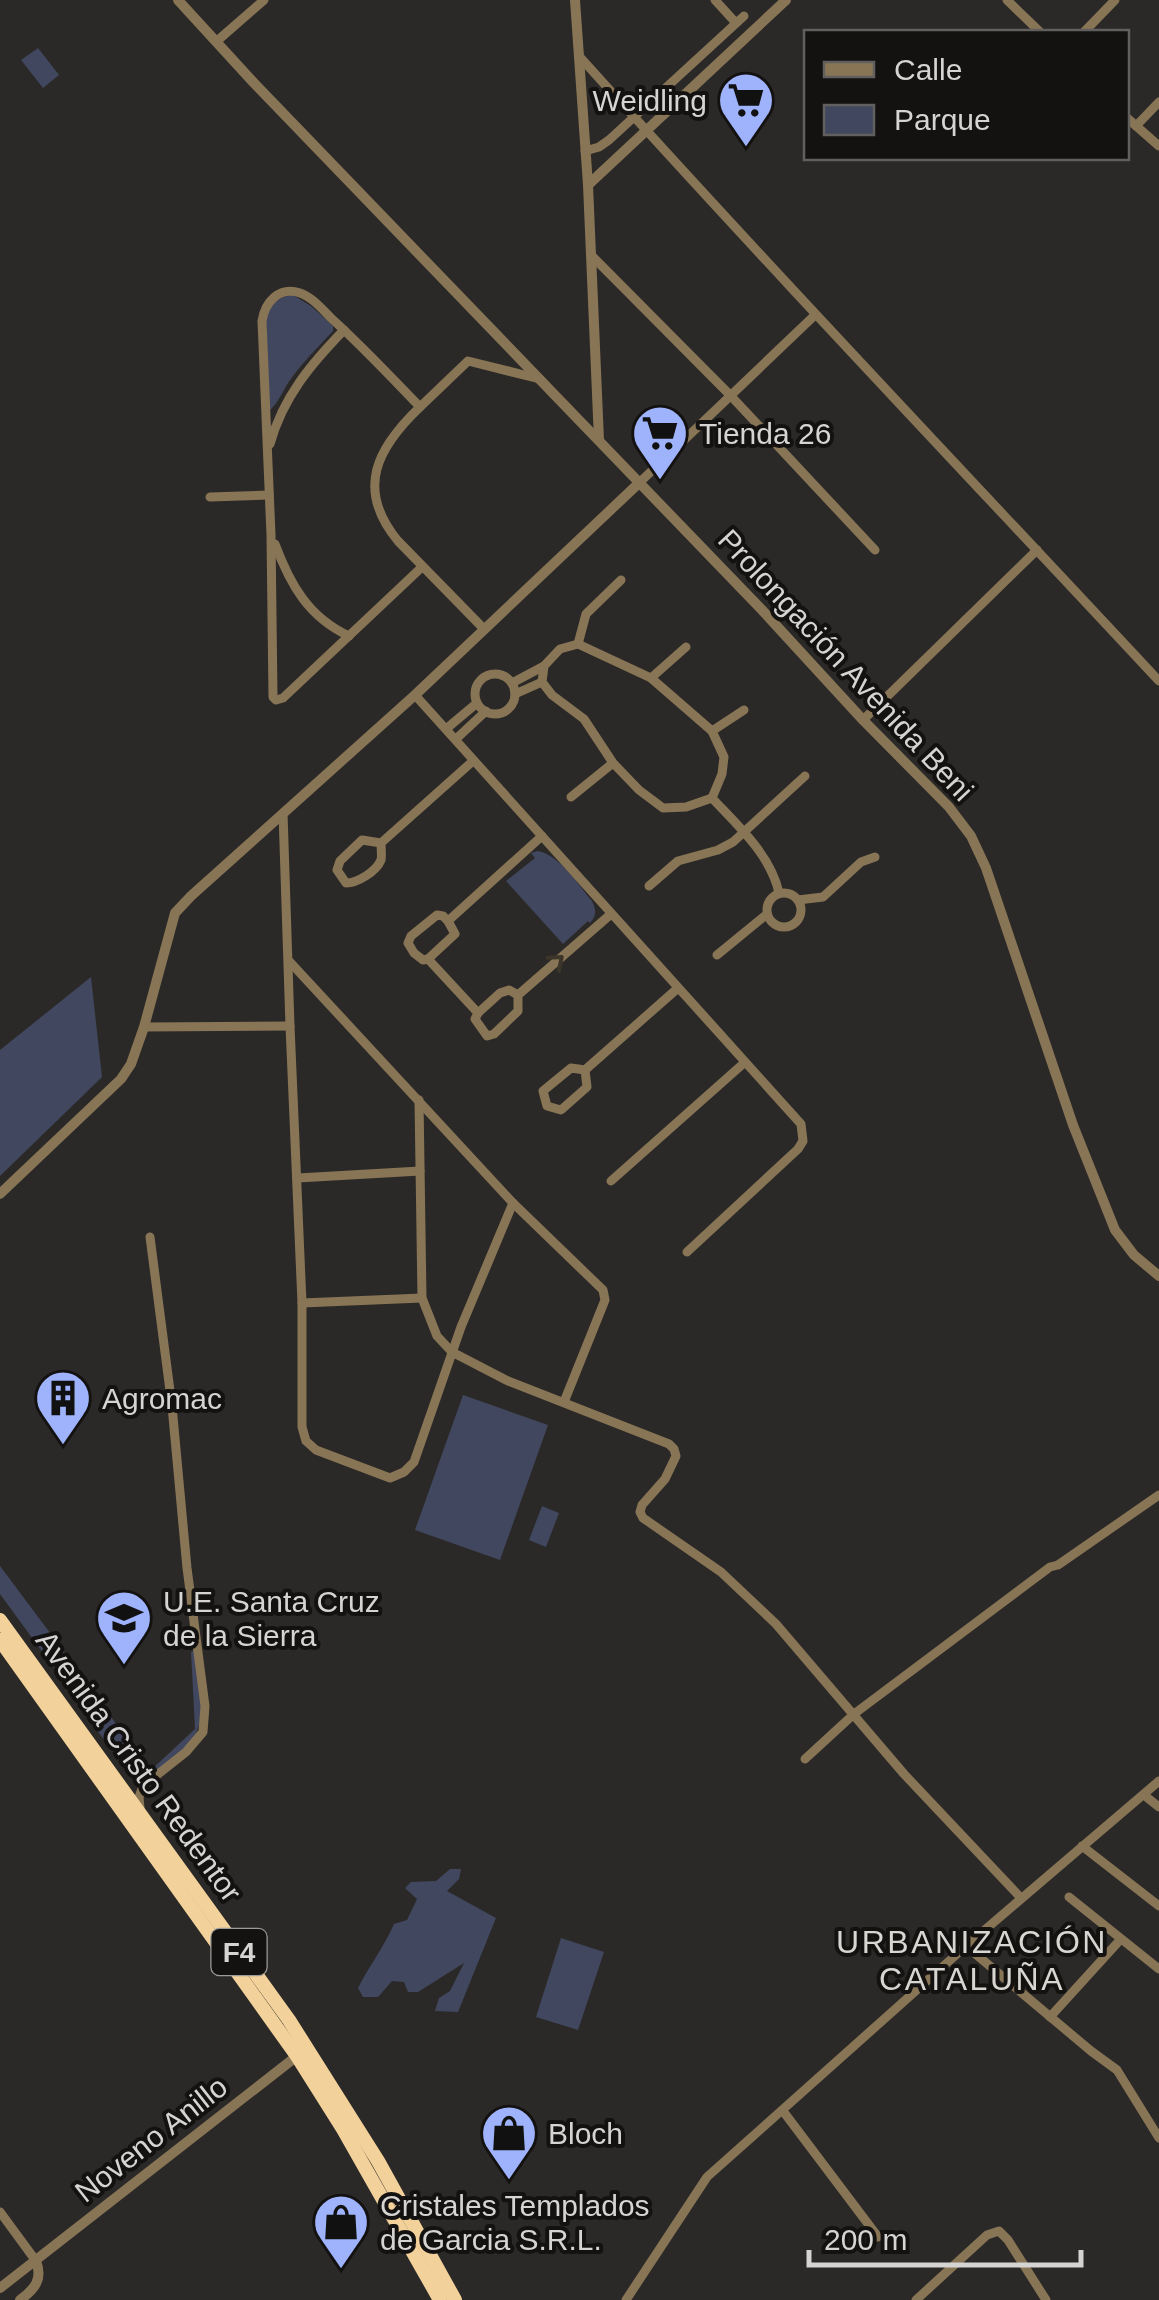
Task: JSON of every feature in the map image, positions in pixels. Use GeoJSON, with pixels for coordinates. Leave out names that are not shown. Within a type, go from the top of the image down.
{"type":"FeatureCollection","features":[{"type":"Feature","properties":{"kind":"highway","name":"Avenida Cristo Redentor"},"geometry":{"type":"LineString","coordinates":[[0,1620],[290,2020],[378,2160],[455,2300]]}},
{"type":"Feature","properties":{"kind":"highway","name":"Avenida Cristo Redentor"},"geometry":{"type":"LineString","coordinates":[[0,1640],[298,2056],[344,2129],[440,2300]]}},
{"type":"Feature","properties":{"kind":"street"},"geometry":{"type":"LineString","coordinates":[[178,0],[639,483]]}},
{"type":"Feature","properties":{"kind":"street"},"geometry":{"type":"LineString","coordinates":[[217,42],[264,0]]}},
{"type":"Feature","properties":{"kind":"street"},"geometry":{"type":"LineString","coordinates":[[575,0],[599,441]]}},
{"type":"Feature","properties":{"kind":"street"},"geometry":{"type":"LineString","coordinates":[[585,151],[610,140],[740,20],[715,0]]}},
{"type":"Feature","properties":{"kind":"street"},"geometry":{"type":"LineString","coordinates":[[588,184],[786,0]]}},
{"type":"Feature","properties":{"kind":"street"},"geometry":{"type":"LineString","coordinates":[[1006,0],[1038,30]]}},
{"type":"Feature","properties":{"kind":"street"},"geometry":{"type":"LineString","coordinates":[[1086,30],[1116,0]]}},
{"type":"Feature","properties":{"kind":"street"},"geometry":{"type":"LineString","coordinates":[[579,56],[1159,681]]}},
{"type":"Feature","properties":{"kind":"street"},"geometry":{"type":"LineString","coordinates":[[1136,126],[1159,102]]}},
{"type":"Feature","properties":{"kind":"street"},"geometry":{"type":"LineString","coordinates":[[1129,120],[1159,146]]}},
{"type":"Feature","properties":{"kind":"street"},"geometry":{"type":"LineString","coordinates":[[591,254],[875,550]]}},
{"type":"Feature","properties":{"kind":"street"},"geometry":{"type":"LineString","coordinates":[[420,407],[344,330],[302,294],[282,293],[266,306],[262,320],[273,697],[283,698],[422,567]]}},
{"type":"Feature","properties":{"kind":"street"},"geometry":{"type":"LineString","coordinates":[[0,1194],[120,1079],[130,1064],[176,913],[190,896],[415,695],[816,314]]}},
{"type":"Feature","properties":{"kind":"street"},"geometry":{"type":"LineString","coordinates":[[267,456],[278,419],[293,389],[344,330]]}},
{"type":"Feature","properties":{"kind":"street"},"geometry":{"type":"LineString","coordinates":[[484,629],[398,542],[383,520],[375,478],[392,436],[468,360],[540,379]]}},
{"type":"Feature","properties":{"kind":"street","name":"Prolongación Avenida Beni"},"geometry":{"type":"LineString","coordinates":[[639,483],[949,808],[970,836],[986,868],[1073,1125],[1115,1230],[1134,1255],[1159,1276]]}},
{"type":"Feature","properties":{"kind":"street"},"geometry":{"type":"LineString","coordinates":[[210,497],[269,495]]}},
{"type":"Feature","properties":{"kind":"street"},"geometry":{"type":"LineString","coordinates":[[271,535],[300,598],[322,620],[349,636]]}},
{"type":"Feature","properties":{"kind":"street"},"geometry":{"type":"LineString","coordinates":[[863,720],[1038,550]]}},
{"type":"Feature","properties":{"kind":"street"},"geometry":{"type":"LineString","coordinates":[[578,644],[586,614],[621,580]]}},
{"type":"Feature","properties":{"kind":"street"},"geometry":{"type":"LineString","coordinates":[[512,682],[544,666],[560,650],[578,644],[651,678],[712,731],[724,758],[712,798],[686,807],[662,808],[639,790],[613,763],[584,718],[552,696],[542,682],[544,666]]}},
{"type":"Feature","properties":{"kind":"street"},"geometry":{"type":"LineString","coordinates":[[651,678],[686,646]]}},
{"type":"Feature","properties":{"kind":"street"},"geometry":{"type":"LineString","coordinates":[[495,674],[512,682],[515,694],[510,706],[499,713],[486,711],[477,703],[475,690],[482,678],[495,674]]}},
{"type":"Feature","properties":{"kind":"street"},"geometry":{"type":"LineString","coordinates":[[515,694],[542,682]]}},
{"type":"Feature","properties":{"kind":"street"},"geometry":{"type":"LineString","coordinates":[[415,695],[800,1124],[802,1141],[798,1149],[686,1252]]}},
{"type":"Feature","properties":{"kind":"street"},"geometry":{"type":"LineString","coordinates":[[446,729],[477,703]]}},
{"type":"Feature","properties":{"kind":"street"},"geometry":{"type":"LineString","coordinates":[[712,731],[744,710]]}},
{"type":"Feature","properties":{"kind":"street"},"geometry":{"type":"LineString","coordinates":[[456,739],[486,711]]}},
{"type":"Feature","properties":{"kind":"street"},"geometry":{"type":"LineString","coordinates":[[381,843],[473,760]]}},
{"type":"Feature","properties":{"kind":"street"},"geometry":{"type":"LineString","coordinates":[[570,798],[613,763]]}},
{"type":"Feature","properties":{"kind":"street"},"geometry":{"type":"LineString","coordinates":[[649,886],[678,861],[734,842],[805,776]]}},
{"type":"Feature","properties":{"kind":"street"},"geometry":{"type":"LineString","coordinates":[[712,798],[763,858],[779,893]]}},
{"type":"Feature","properties":{"kind":"street"},"geometry":{"type":"LineString","coordinates":[[284,813],[302,1303],[302,1427],[306,1441],[316,1450],[390,1478],[414,1462],[452,1352],[513,1203]]}},
{"type":"Feature","properties":{"kind":"street"},"geometry":{"type":"LineString","coordinates":[[448,921],[542,836]]}},
{"type":"Feature","properties":{"kind":"street"},"geometry":{"type":"LineString","coordinates":[[362,840],[381,843],[379,864],[353,884],[346,883],[337,870],[340,861],[362,840]]}},
{"type":"Feature","properties":{"kind":"street"},"geometry":{"type":"LineString","coordinates":[[798,900],[822,897],[861,862],[875,856]]}},
{"type":"Feature","properties":{"kind":"street"},"geometry":{"type":"LineString","coordinates":[[717,955],[767,914],[770,899],[779,893],[798,900],[799,917],[790,925],[774,924],[767,914]]}},
{"type":"Feature","properties":{"kind":"street"},"geometry":{"type":"LineString","coordinates":[[437,914],[448,921],[455,934],[428,959],[414,954],[408,944],[411,936],[437,914]]}},
{"type":"Feature","properties":{"kind":"street"},"geometry":{"type":"LineString","coordinates":[[518,995],[509,990],[500,993],[478,1013],[476,1019],[487,1036],[518,1010],[518,995],[611,914]]}},
{"type":"Feature","properties":{"kind":"street"},"geometry":{"type":"LineString","coordinates":[[428,959],[478,1013]]}},
{"type":"Feature","properties":{"kind":"street"},"geometry":{"type":"LineString","coordinates":[[289,960],[513,1203],[602,1290],[605,1300],[564,1402]]}},
{"type":"Feature","properties":{"kind":"street"},"geometry":{"type":"LineString","coordinates":[[585,1070],[587,1087],[561,1110],[547,1106],[544,1092],[571,1068],[585,1070],[678,988]]}},
{"type":"Feature","properties":{"kind":"street"},"geometry":{"type":"LineString","coordinates":[[144,1027],[290,1026]]}},
{"type":"Feature","properties":{"kind":"street"},"geometry":{"type":"LineString","coordinates":[[611,1181],[744,1064]]}},
{"type":"Feature","properties":{"kind":"street"},"geometry":{"type":"LineString","coordinates":[[420,1100],[422,1298],[437,1336],[452,1352],[508,1381],[669,1444],[676,1456],[664,1479],[642,1504],[643,1518],[721,1572],[776,1624],[904,1774],[1022,1898]]}},
{"type":"Feature","properties":{"kind":"street"},"geometry":{"type":"LineString","coordinates":[[298,1178],[420,1171]]}},
{"type":"Feature","properties":{"kind":"street"},"geometry":{"type":"LineString","coordinates":[[108,1770],[136,1788],[143,1786],[203,1732],[205,1706],[150,1237]]}},
{"type":"Feature","properties":{"kind":"street"},"geometry":{"type":"LineString","coordinates":[[302,1303],[422,1298]]}},
{"type":"Feature","properties":{"kind":"street"},"geometry":{"type":"LineString","coordinates":[[805,1759],[854,1714],[1050,1567],[1159,1495]]}},
{"type":"Feature","properties":{"kind":"street"},"geometry":{"type":"LineString","coordinates":[[626,2300],[706,2177],[1159,1781]]}},
{"type":"Feature","properties":{"kind":"street"},"geometry":{"type":"LineString","coordinates":[[143,1786],[139,1804],[143,1820]]}},
{"type":"Feature","properties":{"kind":"street"},"geometry":{"type":"LineString","coordinates":[[1144,1794],[1159,1807]]}},
{"type":"Feature","properties":{"kind":"street"},"geometry":{"type":"LineString","coordinates":[[1082,1846],[1159,1906]]}},
{"type":"Feature","properties":{"kind":"street"},"geometry":{"type":"LineString","coordinates":[[1070,1897],[1159,1969]]}},
{"type":"Feature","properties":{"kind":"street"},"geometry":{"type":"LineString","coordinates":[[1050,2017],[1120,1940]]}},
{"type":"Feature","properties":{"kind":"street"},"geometry":{"type":"LineString","coordinates":[[966,1946],[1118,2070],[1159,2138]]}},
{"type":"Feature","properties":{"kind":"street","name":"Noveno Anillo"},"geometry":{"type":"LineString","coordinates":[[0,2288],[298,2056]]}},
{"type":"Feature","properties":{"kind":"street"},"geometry":{"type":"LineString","coordinates":[[783,2111],[878,2238]]}},
{"type":"Feature","properties":{"kind":"street"},"geometry":{"type":"LineString","coordinates":[[0,2212],[36,2261]]}},
{"type":"Feature","properties":{"kind":"street"},"geometry":{"type":"LineString","coordinates":[[916,2300],[987,2235],[999,2231],[1046,2300]]}},
{"type":"Feature","properties":{"kind":"street","name":"Noveno Anillo"},"geometry":{"type":"LineString","coordinates":[[20,2300],[38,2281],[36,2261]]}},
{"type":"Feature","properties":{"kind":"green space"},"geometry":{"type":"Polygon","coordinates":[[[38,48],[59,75],[43,88],[21,60],[38,48]]]}},
{"type":"Feature","properties":{"kind":"green space"},"geometry":{"type":"Polygon","coordinates":[[[293,295],[311,306],[333,326],[333,331],[298,369],[269,411],[266,318],[276,302],[293,295]]]}},
{"type":"Feature","properties":{"kind":"green space"},"geometry":{"type":"Polygon","coordinates":[[[538,851],[561,864],[594,907],[590,923],[563,944],[506,881],[535,858],[531,853],[538,851]]]}},
{"type":"Feature","properties":{"kind":"green space"},"geometry":{"type":"Polygon","coordinates":[[[91,977],[102,1077],[0,1176],[0,1050],[91,977]]]}},
{"type":"Feature","properties":{"kind":"green space"},"geometry":{"type":"Polygon","coordinates":[[[463,1395],[548,1425],[500,1560],[415,1530],[463,1395]]]}},
{"type":"Feature","properties":{"kind":"green space"},"geometry":{"type":"Polygon","coordinates":[[[542,1506],[559,1513],[546,1547],[529,1540],[542,1506]]]}},
{"type":"Feature","properties":{"kind":"green space"},"geometry":{"type":"Polygon","coordinates":[[[0,1566],[86,1681],[71,1691],[0,1594],[0,1566]]]}},
{"type":"Feature","properties":{"kind":"green space"},"geometry":{"type":"Polygon","coordinates":[[[195,1650],[201,1712],[195,1735],[178,1755],[143,1782],[132,1778],[80,1707],[81,1702],[93,1692],[150,1771],[195,1729],[191,1652],[195,1650]]]}},
{"type":"Feature","properties":{"kind":"green space"},"geometry":{"type":"Polygon","coordinates":[[[450,1869],[461,1869],[459,1879],[447,1891],[496,1918],[458,2012],[435,2011],[439,1998],[450,1991],[464,1963],[418,1992],[408,1992],[404,1982],[392,1981],[378,1997],[363,1997],[358,1988],[362,1980],[394,1924],[407,1920],[417,1899],[405,1888],[411,1882],[436,1881],[450,1869]]]}},
{"type":"Feature","properties":{"kind":"green space"},"geometry":{"type":"Polygon","coordinates":[[[561,1938],[604,1952],[578,2030],[536,2017],[561,1938]]]}},
{"type":"Feature","properties":{"kind":"place","name":"Weidling"},"geometry":{"type":"Point","coordinates":[746,149]}},
{"type":"Feature","properties":{"kind":"place","name":"Tienda 26"},"geometry":{"type":"Point","coordinates":[660,482]}},
{"type":"Feature","properties":{"kind":"place","name":"Agromac"},"geometry":{"type":"Point","coordinates":[63,1447]}},
{"type":"Feature","properties":{"kind":"place","name":"U.E. Santa Cruz de la Sierra"},"geometry":{"type":"Point","coordinates":[124,1667]}},
{"type":"Feature","properties":{"kind":"place","name":"Bloch"},"geometry":{"type":"Point","coordinates":[509,2182]}},
{"type":"Feature","properties":{"kind":"place","name":"Cristales Templados de Garcia S.R.L."},"geometry":{"type":"Point","coordinates":[341,2271]}},
{"type":"Feature","properties":{"kind":"district","name":"URBANIZACIÓN CATALUÑA"},"geometry":{"type":"Point","coordinates":[972,1960]}}]}
